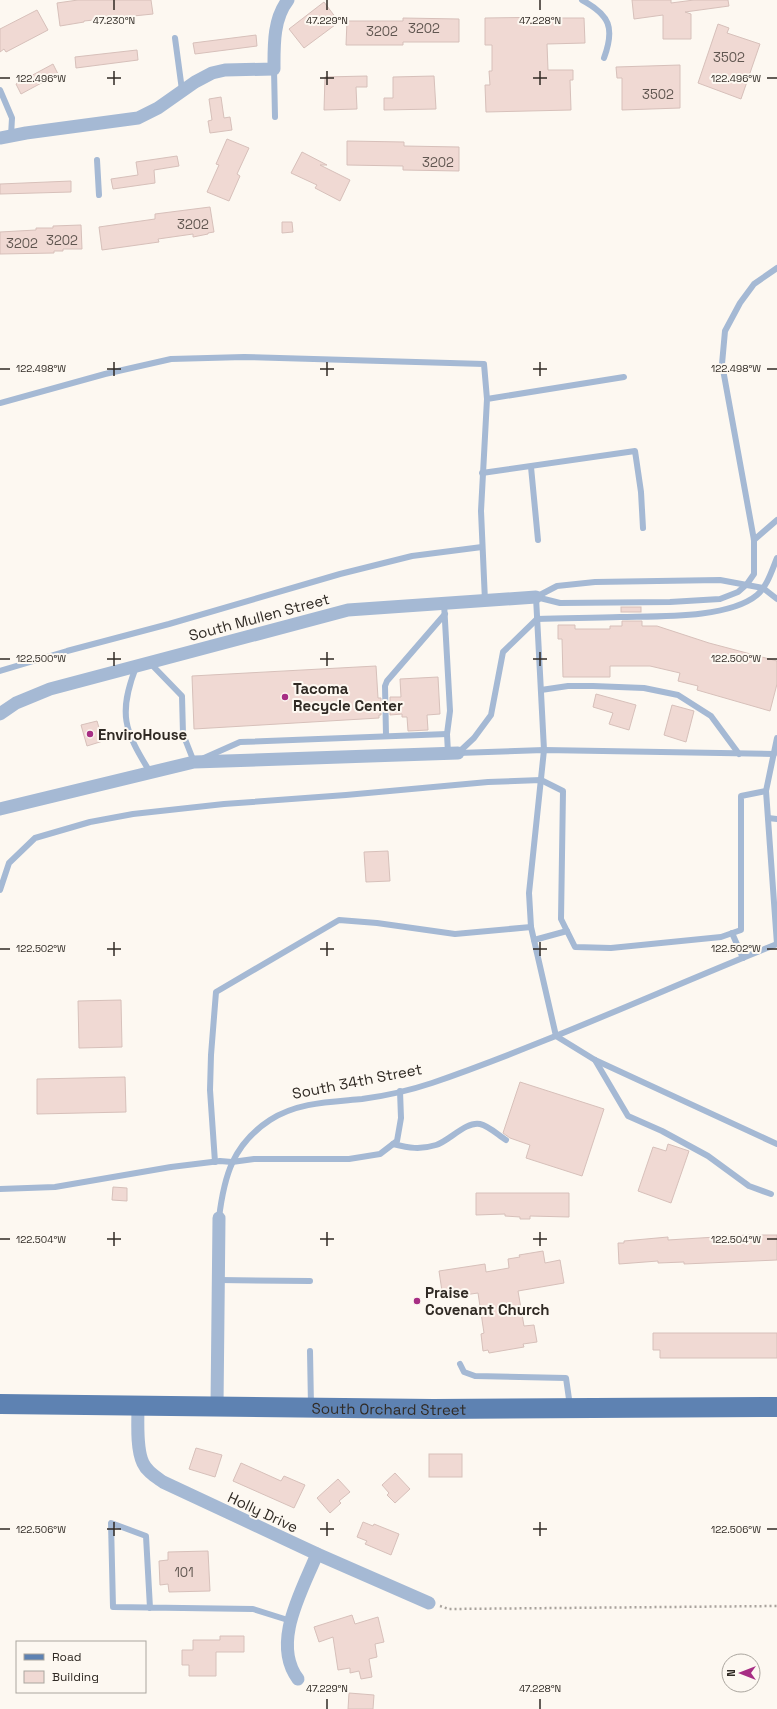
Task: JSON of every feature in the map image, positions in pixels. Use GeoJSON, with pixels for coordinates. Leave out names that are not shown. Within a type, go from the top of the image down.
{"type":"FeatureCollection","features":[{"type":"Feature","properties":{"kind":"main road","name":"South Orchard Street"},"geometry":{"type":"LineString","coordinates":[[0,1404],[570,1408],[777,1407]]}},
{"type":"Feature","properties":{"kind":"street"},"geometry":{"type":"LineString","coordinates":[[5,137],[138,118],[158,108],[183,92],[195,82],[212,73],[225,70],[274,69],[275,39],[279,19],[282,8],[288,0]]}},
{"type":"Feature","properties":{"kind":"street","name":"South Mullen Street"},"geometry":{"type":"LineString","coordinates":[[0,714],[16,703],[50,689],[348,610],[444,609],[485,601],[536,597]]}},
{"type":"Feature","properties":{"kind":"street"},"geometry":{"type":"LineString","coordinates":[[0,809],[194,762],[453,753]]}},
{"type":"Feature","properties":{"kind":"street","name":"South 34th Street"},"geometry":{"type":"LineString","coordinates":[[217,1406],[219,1218]]}},
{"type":"Feature","properties":{"kind":"street","name":"Holly Drive"},"geometry":{"type":"LineString","coordinates":[[138,1406],[140,1456],[147,1469],[155,1476],[172,1487],[317,1554],[429,1603]]}},
{"type":"Feature","properties":{"kind":"street"},"geometry":{"type":"LineString","coordinates":[[298,1679],[293,1673],[287,1655],[287,1637],[291,1621],[317,1554]]}},
{"type":"Feature","properties":{"kind":"lane"},"geometry":{"type":"LineString","coordinates":[[582,0],[601,12],[607,18],[609,39],[604,58]]}},
{"type":"Feature","properties":{"kind":"lane"},"geometry":{"type":"LineString","coordinates":[[175,38],[183,92]]}},
{"type":"Feature","properties":{"kind":"lane"},"geometry":{"type":"LineString","coordinates":[[274,69],[275,117]]}},
{"type":"Feature","properties":{"kind":"lane"},"geometry":{"type":"LineString","coordinates":[[0,90],[12,118],[5,137]]}},
{"type":"Feature","properties":{"kind":"lane"},"geometry":{"type":"LineString","coordinates":[[97,160],[99,195]]}},
{"type":"Feature","properties":{"kind":"lane"},"geometry":{"type":"LineString","coordinates":[[536,597],[560,603],[670,602],[720,599],[738,592],[747,584],[754,574],[754,540],[722,364],[725,331],[740,303],[754,284],[777,268]]}},
{"type":"Feature","properties":{"kind":"lane"},"geometry":{"type":"LineString","coordinates":[[0,403],[105,374],[171,359],[244,356],[484,364],[487,400],[480,511],[485,601]]}},
{"type":"Feature","properties":{"kind":"lane"},"geometry":{"type":"LineString","coordinates":[[487,400],[624,377]]}},
{"type":"Feature","properties":{"kind":"lane"},"geometry":{"type":"LineString","coordinates":[[482,473],[635,451],[641,492],[643,528]]}},
{"type":"Feature","properties":{"kind":"lane"},"geometry":{"type":"LineString","coordinates":[[531,467],[538,540]]}},
{"type":"Feature","properties":{"kind":"lane"},"geometry":{"type":"LineString","coordinates":[[754,540],[777,520]]}},
{"type":"Feature","properties":{"kind":"lane"},"geometry":{"type":"LineString","coordinates":[[0,671],[340,574],[412,556],[482,547]]}},
{"type":"Feature","properties":{"kind":"lane"},"geometry":{"type":"LineString","coordinates":[[453,753],[474,738],[490,715],[503,652],[537,618],[667,616],[710,612],[736,606],[748,601],[763,588],[777,558]]}},
{"type":"Feature","properties":{"kind":"lane"},"geometry":{"type":"LineString","coordinates":[[536,597],[557,586],[595,582],[720,580],[763,588],[777,599]]}},
{"type":"Feature","properties":{"kind":"lane"},"geometry":{"type":"LineString","coordinates":[[536,597],[544,750],[529,893],[531,927],[556,1036],[595,1060],[777,1144]]}},
{"type":"Feature","properties":{"kind":"lane"},"geometry":{"type":"LineString","coordinates":[[444,609],[450,711],[447,734],[453,753]]}},
{"type":"Feature","properties":{"kind":"lane"},"geometry":{"type":"LineString","coordinates":[[386,736],[385,686],[387,681],[444,609]]}},
{"type":"Feature","properties":{"kind":"lane"},"geometry":{"type":"LineString","coordinates":[[150,663],[182,696],[183,734],[194,762],[240,742],[447,734]]}},
{"type":"Feature","properties":{"kind":"lane"},"geometry":{"type":"LineString","coordinates":[[136,667],[128,689],[126,719],[129,733],[150,772]]}},
{"type":"Feature","properties":{"kind":"lane"},"geometry":{"type":"LineString","coordinates":[[541,690],[568,686],[593,686],[644,688],[678,694],[711,716],[739,754]]}},
{"type":"Feature","properties":{"kind":"lane"},"geometry":{"type":"LineString","coordinates":[[777,739],[766,791],[775,888],[777,944]]}},
{"type":"Feature","properties":{"kind":"lane"},"geometry":{"type":"LineString","coordinates":[[453,753],[544,750],[774,754]]}},
{"type":"Feature","properties":{"kind":"lane"},"geometry":{"type":"LineString","coordinates":[[0,890],[9,863],[35,838],[90,822],[133,814],[224,804],[488,782],[541,780],[562,791],[561,919],[576,947],[611,948],[721,937],[741,930],[741,796],[766,791]]}},
{"type":"Feature","properties":{"kind":"lane"},"geometry":{"type":"LineString","coordinates":[[768,818],[777,819]]}},
{"type":"Feature","properties":{"kind":"lane"},"geometry":{"type":"LineString","coordinates":[[214,1162],[210,1090],[216,992],[339,920],[377,923],[455,934],[531,927]]}},
{"type":"Feature","properties":{"kind":"lane"},"geometry":{"type":"LineString","coordinates":[[534,940],[567,931]]}},
{"type":"Feature","properties":{"kind":"lane"},"geometry":{"type":"LineString","coordinates":[[732,933],[743,958]]}},
{"type":"Feature","properties":{"kind":"lane","name":"South 34th Street"},"geometry":{"type":"LineString","coordinates":[[219,1218],[222,1191],[232,1162],[252,1133],[272,1119],[290,1110],[319,1102],[364,1098],[431,1083],[556,1036],[777,944]]}},
{"type":"Feature","properties":{"kind":"lane"},"geometry":{"type":"LineString","coordinates":[[595,1060],[628,1116],[662,1131],[708,1156],[749,1186],[771,1194]]}},
{"type":"Feature","properties":{"kind":"lane"},"geometry":{"type":"LineString","coordinates":[[0,1189],[55,1187],[171,1167],[214,1162],[232,1162],[254,1159],[349,1159],[380,1154],[397,1141],[401,1118],[400,1091]]}},
{"type":"Feature","properties":{"kind":"lane"},"geometry":{"type":"LineString","coordinates":[[393,1144],[413,1149],[437,1145],[470,1125],[479,1124],[488,1127],[506,1140]]}},
{"type":"Feature","properties":{"kind":"lane"},"geometry":{"type":"LineString","coordinates":[[219,1280],[310,1281]]}},
{"type":"Feature","properties":{"kind":"lane"},"geometry":{"type":"LineString","coordinates":[[310,1351],[311,1407]]}},
{"type":"Feature","properties":{"kind":"lane"},"geometry":{"type":"LineString","coordinates":[[460,1364],[464,1372],[475,1376],[566,1378],[570,1408]]}},
{"type":"Feature","properties":{"kind":"lane"},"geometry":{"type":"LineString","coordinates":[[150,1608],[146,1536],[111,1523],[113,1607],[150,1608],[253,1609],[291,1621]]}},
{"type":"Feature","properties":{"kind":"path"},"geometry":{"type":"LineString","coordinates":[[429,1603],[449,1609],[777,1606]]}},
{"type":"Feature","properties":{"kind":"building"},"geometry":{"type":"Polygon","coordinates":[[[78,0],[151,0],[153,14],[84,21],[60,26],[57,3],[78,0]]]}},
{"type":"Feature","properties":{"kind":"building"},"geometry":{"type":"Polygon","coordinates":[[[632,0],[671,0],[671,3],[694,0],[728,0],[729,6],[685,12],[691,14],[691,39],[663,39],[663,15],[634,19],[632,0]]]}},
{"type":"Feature","properties":{"kind":"building"},"geometry":{"type":"Polygon","coordinates":[[[324,2],[339,22],[304,48],[289,29],[324,2]]]}},
{"type":"Feature","properties":{"kind":"building"},"geometry":{"type":"Polygon","coordinates":[[[37,10],[48,30],[6,52],[4,49],[0,52],[0,29],[37,10]]]}},
{"type":"Feature","properties":{"kind":"building"},"geometry":{"type":"Polygon","coordinates":[[[403,18],[459,19],[459,42],[403,42],[403,45],[346,45],[347,21],[403,21],[403,18]]]}},
{"type":"Feature","properties":{"kind":"building"},"geometry":{"type":"Polygon","coordinates":[[[485,18],[584,18],[585,43],[547,44],[548,70],[573,70],[573,80],[570,80],[571,110],[486,112],[485,85],[490,85],[489,71],[492,71],[492,45],[485,45],[485,18]]]}},
{"type":"Feature","properties":{"kind":"building"},"geometry":{"type":"Polygon","coordinates":[[[718,24],[729,28],[727,33],[760,44],[741,99],[698,83],[718,24]]]}},
{"type":"Feature","properties":{"kind":"building"},"geometry":{"type":"Polygon","coordinates":[[[256,35],[257,46],[195,54],[193,43],[256,35]]]}},
{"type":"Feature","properties":{"kind":"building"},"geometry":{"type":"Polygon","coordinates":[[[137,50],[138,60],[76,68],[75,57],[137,50]]]}},
{"type":"Feature","properties":{"kind":"building"},"geometry":{"type":"Polygon","coordinates":[[[53,64],[58,74],[21,94],[16,84],[53,64]]]}},
{"type":"Feature","properties":{"kind":"building"},"geometry":{"type":"Polygon","coordinates":[[[680,65],[680,108],[622,110],[622,78],[617,78],[616,67],[680,65]]]}},
{"type":"Feature","properties":{"kind":"building"},"geometry":{"type":"Polygon","coordinates":[[[367,76],[367,87],[356,87],[357,109],[324,110],[325,77],[367,76]]]}},
{"type":"Feature","properties":{"kind":"building"},"geometry":{"type":"Polygon","coordinates":[[[434,76],[436,109],[384,110],[384,98],[393,98],[393,77],[434,76]]]}},
{"type":"Feature","properties":{"kind":"building"},"geometry":{"type":"Polygon","coordinates":[[[221,97],[224,118],[230,117],[232,130],[210,133],[208,121],[212,120],[209,99],[221,97]]]}},
{"type":"Feature","properties":{"kind":"building"},"geometry":{"type":"Polygon","coordinates":[[[227,139],[249,148],[237,174],[240,176],[229,201],[207,192],[219,165],[216,164],[227,139]]]}},
{"type":"Feature","properties":{"kind":"building"},"geometry":{"type":"Polygon","coordinates":[[[347,141],[404,142],[404,146],[459,147],[459,171],[403,170],[403,166],[347,165],[347,141]]]}},
{"type":"Feature","properties":{"kind":"building"},"geometry":{"type":"Polygon","coordinates":[[[302,152],[327,165],[320,165],[350,180],[340,201],[315,188],[317,185],[291,173],[302,152]]]}},
{"type":"Feature","properties":{"kind":"building"},"geometry":{"type":"Polygon","coordinates":[[[177,156],[179,166],[154,170],[155,183],[113,189],[111,179],[138,175],[136,162],[177,156]]]}},
{"type":"Feature","properties":{"kind":"building"},"geometry":{"type":"Polygon","coordinates":[[[71,181],[71,192],[0,194],[0,184],[71,181]]]}},
{"type":"Feature","properties":{"kind":"building"},"geometry":{"type":"Polygon","coordinates":[[[210,207],[214,232],[193,237],[193,234],[158,239],[159,242],[102,250],[99,227],[155,219],[155,214],[210,207]]]}},
{"type":"Feature","properties":{"kind":"building"},"geometry":{"type":"Polygon","coordinates":[[[282,222],[292,222],[293,232],[282,233],[282,222]]]}},
{"type":"Feature","properties":{"kind":"building"},"geometry":{"type":"Polygon","coordinates":[[[81,225],[82,249],[63,249],[63,251],[54,251],[54,253],[0,254],[0,232],[36,230],[36,228],[53,228],[53,226],[81,225]]]}},
{"type":"Feature","properties":{"kind":"building"},"geometry":{"type":"Polygon","coordinates":[[[621,607],[641,607],[641,612],[621,612],[621,607]]]}},
{"type":"Feature","properties":{"kind":"building"},"geometry":{"type":"Polygon","coordinates":[[[622,621],[642,621],[642,626],[657,626],[709,643],[777,661],[777,684],[770,711],[697,690],[698,686],[678,681],[680,673],[650,666],[610,666],[610,677],[563,677],[562,639],[558,639],[558,625],[575,625],[575,629],[610,629],[610,626],[622,626],[622,621]]]}},
{"type":"Feature","properties":{"kind":"building","name":"Tacoma Recycle Center"},"geometry":{"type":"Polygon","coordinates":[[[376,666],[378,698],[381,698],[381,715],[379,715],[379,718],[194,729],[192,676],[376,666]]]}},
{"type":"Feature","properties":{"kind":"building"},"geometry":{"type":"Polygon","coordinates":[[[438,677],[440,714],[427,715],[428,730],[408,731],[407,717],[402,717],[402,714],[390,715],[390,697],[401,697],[400,679],[438,677]]]}},
{"type":"Feature","properties":{"kind":"building"},"geometry":{"type":"Polygon","coordinates":[[[596,694],[636,705],[629,730],[609,724],[613,713],[593,707],[596,694]]]}},
{"type":"Feature","properties":{"kind":"building"},"geometry":{"type":"Polygon","coordinates":[[[672,705],[694,711],[686,742],[664,735],[672,705]]]}},
{"type":"Feature","properties":{"kind":"building","name":"EnviroHouse"},"geometry":{"type":"Polygon","coordinates":[[[97,721],[103,741],[87,746],[81,725],[97,721]]]}},
{"type":"Feature","properties":{"kind":"building"},"geometry":{"type":"Polygon","coordinates":[[[388,851],[390,881],[366,882],[364,852],[388,851]]]}},
{"type":"Feature","properties":{"kind":"building"},"geometry":{"type":"Polygon","coordinates":[[[121,1000],[122,1047],[79,1048],[78,1001],[121,1000]]]}},
{"type":"Feature","properties":{"kind":"building"},"geometry":{"type":"Polygon","coordinates":[[[125,1077],[126,1112],[37,1114],[37,1079],[125,1077]]]}},
{"type":"Feature","properties":{"kind":"building"},"geometry":{"type":"Polygon","coordinates":[[[520,1082],[604,1109],[582,1176],[526,1158],[530,1145],[510,1138],[503,1133],[520,1082]]]}},
{"type":"Feature","properties":{"kind":"building"},"geometry":{"type":"Polygon","coordinates":[[[668,1144],[689,1151],[671,1203],[638,1191],[653,1147],[666,1151],[668,1144]]]}},
{"type":"Feature","properties":{"kind":"building"},"geometry":{"type":"Polygon","coordinates":[[[113,1187],[127,1188],[127,1201],[112,1200],[113,1187]]]}},
{"type":"Feature","properties":{"kind":"building"},"geometry":{"type":"Polygon","coordinates":[[[476,1193],[569,1193],[569,1217],[530,1216],[530,1219],[520,1219],[520,1217],[505,1216],[505,1214],[476,1215],[476,1193]]]}},
{"type":"Feature","properties":{"kind":"building"},"geometry":{"type":"Polygon","coordinates":[[[748,1235],[777,1235],[777,1260],[684,1264],[684,1262],[658,1263],[658,1261],[619,1264],[618,1243],[624,1243],[624,1241],[668,1237],[668,1240],[748,1235]]]}},
{"type":"Feature","properties":{"kind":"building"},"geometry":{"type":"Polygon","coordinates":[[[543,1251],[545,1263],[560,1260],[564,1283],[518,1291],[524,1326],[534,1325],[537,1342],[523,1344],[524,1347],[489,1353],[488,1350],[483,1351],[481,1334],[484,1333],[478,1293],[443,1298],[439,1271],[485,1264],[486,1272],[509,1268],[508,1259],[520,1257],[519,1255],[543,1251]]]}},
{"type":"Feature","properties":{"kind":"building"},"geometry":{"type":"Polygon","coordinates":[[[653,1333],[777,1333],[777,1358],[660,1358],[660,1350],[653,1350],[653,1333]]]}},
{"type":"Feature","properties":{"kind":"building"},"geometry":{"type":"Polygon","coordinates":[[[196,1448],[222,1455],[215,1477],[189,1469],[196,1448]]]}},
{"type":"Feature","properties":{"kind":"building"},"geometry":{"type":"Polygon","coordinates":[[[429,1454],[462,1454],[462,1477],[429,1477],[429,1454]]]}},
{"type":"Feature","properties":{"kind":"building"},"geometry":{"type":"Polygon","coordinates":[[[241,1463],[281,1481],[284,1476],[305,1485],[294,1508],[233,1481],[241,1463]]]}},
{"type":"Feature","properties":{"kind":"building"},"geometry":{"type":"Polygon","coordinates":[[[395,1473],[410,1489],[395,1503],[387,1495],[389,1493],[382,1485],[395,1473]]]}},
{"type":"Feature","properties":{"kind":"building"},"geometry":{"type":"Polygon","coordinates":[[[338,1479],[350,1492],[339,1501],[341,1503],[330,1513],[317,1498],[338,1479]]]}},
{"type":"Feature","properties":{"kind":"building"},"geometry":{"type":"Polygon","coordinates":[[[363,1522],[373,1526],[374,1524],[399,1534],[391,1555],[365,1544],[367,1541],[357,1537],[363,1522]]]}},
{"type":"Feature","properties":{"kind":"building"},"geometry":{"type":"Polygon","coordinates":[[[208,1551],[210,1591],[169,1592],[168,1584],[160,1585],[159,1561],[168,1560],[168,1552],[208,1551]]]}},
{"type":"Feature","properties":{"kind":"building"},"geometry":{"type":"Polygon","coordinates":[[[352,1615],[355,1624],[378,1617],[384,1642],[375,1644],[377,1657],[369,1659],[372,1677],[361,1679],[359,1671],[350,1673],[350,1668],[338,1670],[333,1637],[319,1642],[314,1627],[352,1615]]]}},
{"type":"Feature","properties":{"kind":"building"},"geometry":{"type":"Polygon","coordinates":[[[220,1636],[244,1636],[244,1652],[216,1652],[216,1676],[189,1676],[189,1665],[182,1665],[182,1650],[193,1650],[193,1640],[220,1640],[220,1636]]]}},
{"type":"Feature","properties":{"kind":"building"},"geometry":{"type":"Polygon","coordinates":[[[349,1693],[374,1695],[373,1709],[348,1709],[349,1693]]]}},
{"type":"Feature","properties":{"kind":"place","name":"Tacoma Recycle Center"},"geometry":{"type":"Point","coordinates":[285,697]}},
{"type":"Feature","properties":{"kind":"place","name":"EnviroHouse"},"geometry":{"type":"Point","coordinates":[90,734]}},
{"type":"Feature","properties":{"kind":"place","name":"Praise Covenant Church"},"geometry":{"type":"Point","coordinates":[417,1301]}}]}
